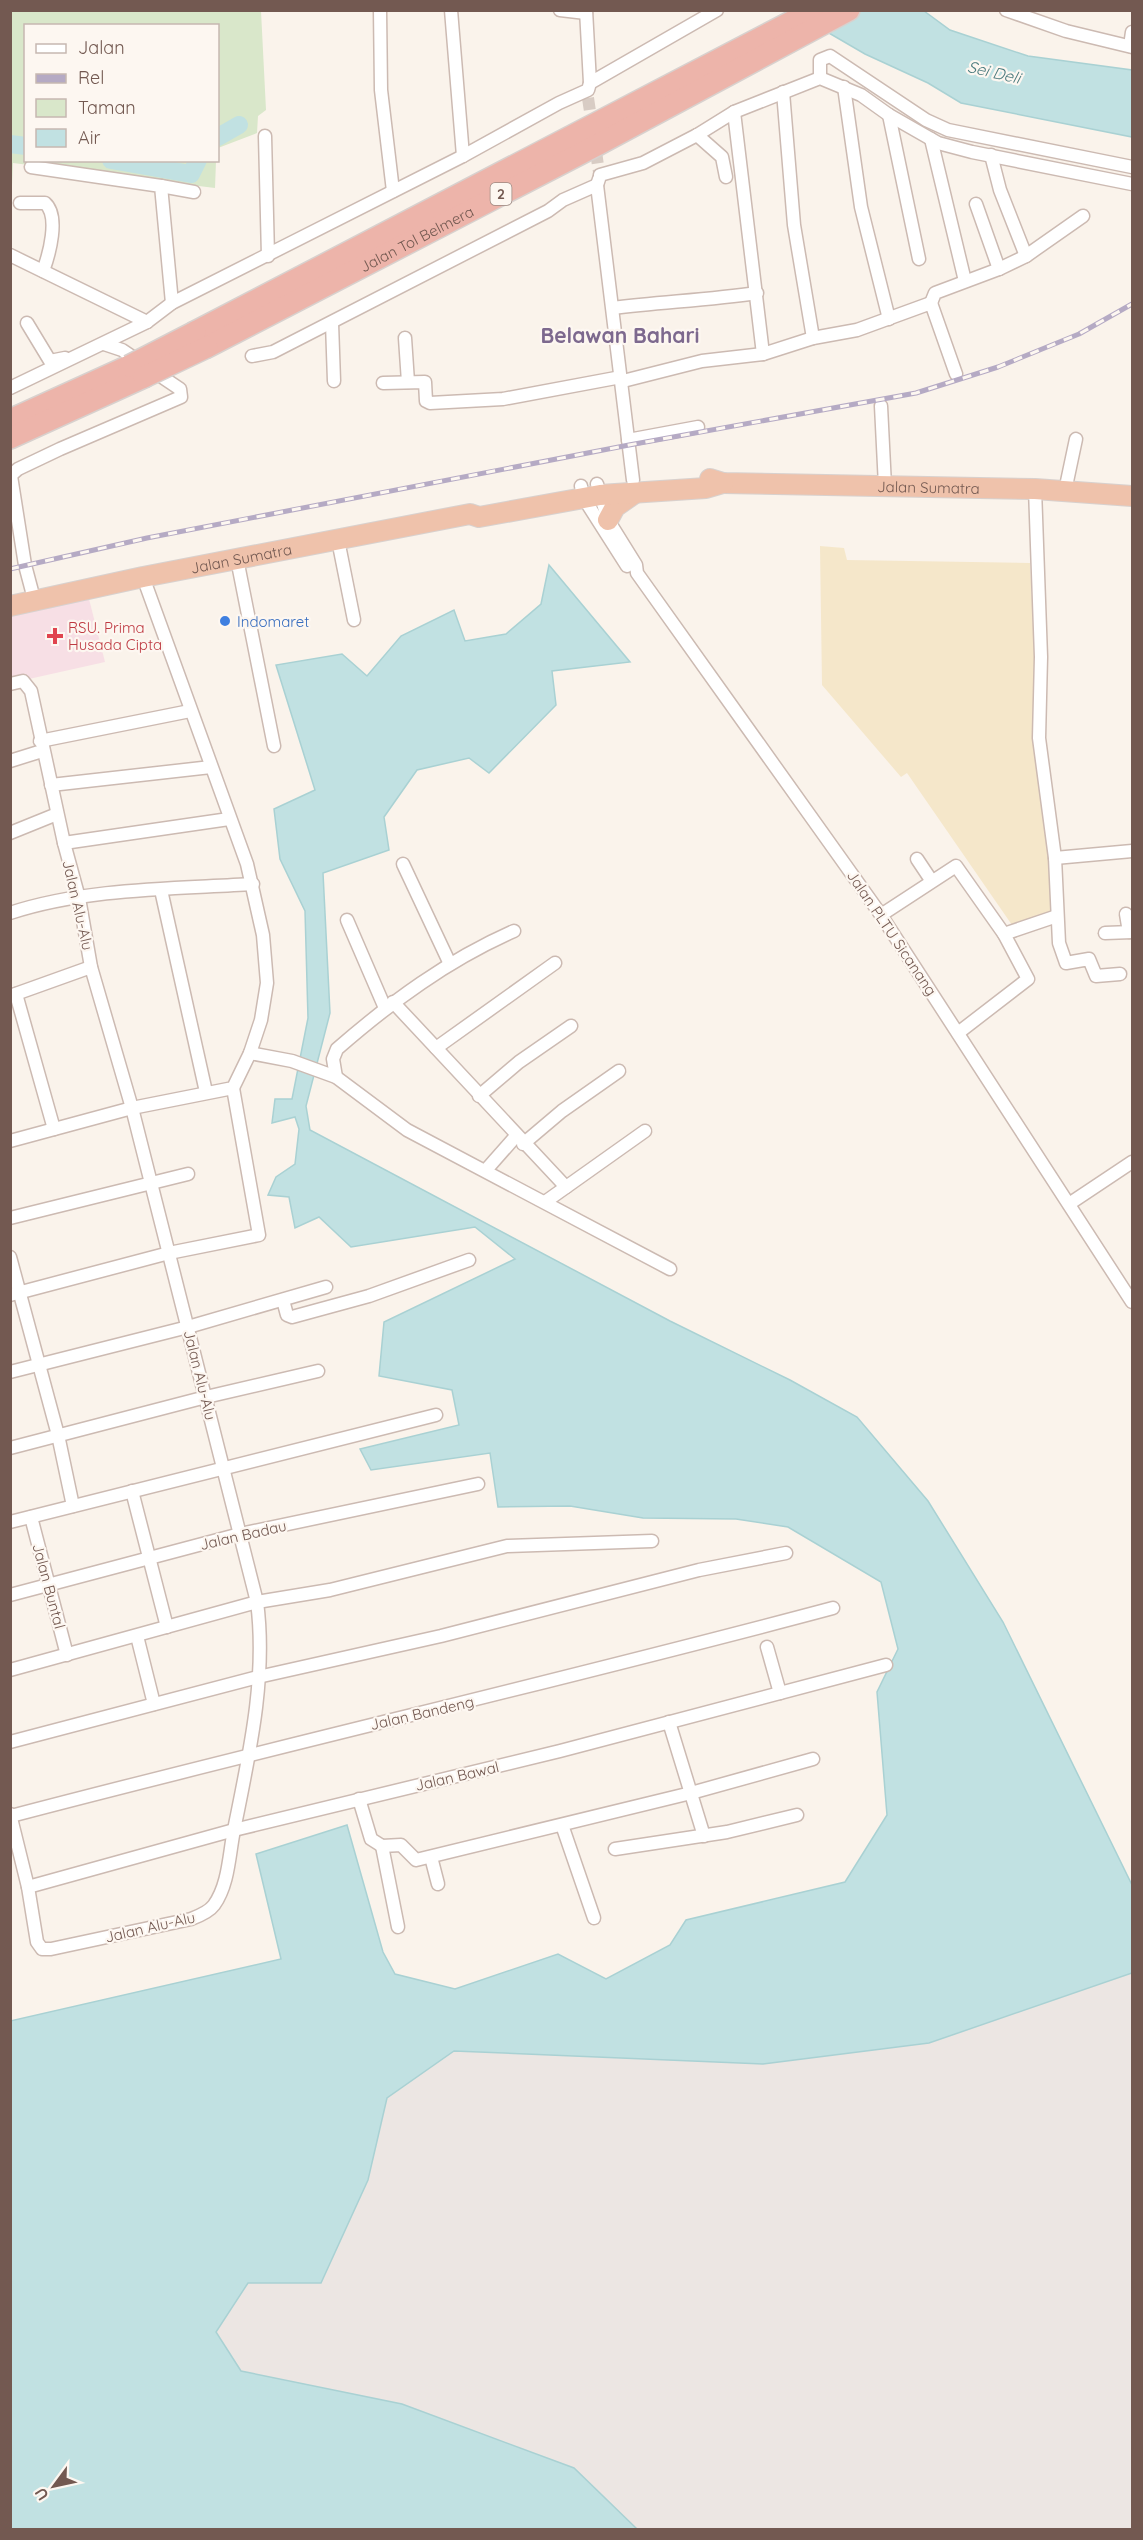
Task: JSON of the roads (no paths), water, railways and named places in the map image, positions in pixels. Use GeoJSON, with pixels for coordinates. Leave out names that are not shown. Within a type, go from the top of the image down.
{"type":"FeatureCollection","features":[{"type":"Feature","properties":{"kind":"highway","name":"Jalan Tol Belmera"},"geometry":{"type":"LineString","coordinates":[[201,340],[814,10]]}},
{"type":"Feature","properties":{"kind":"highway","name":"Jalan Tol Belmera"},"geometry":{"type":"LineString","coordinates":[[10,438],[136,371],[795,40],[849,10]]}},
{"type":"Feature","properties":{"kind":"highway","name":"Jalan Tol Belmera"},"geometry":{"type":"LineString","coordinates":[[10,420],[136,371]]}},
{"type":"Feature","properties":{"kind":"highway","name":"Jalan Sumatra"},"geometry":{"type":"LineString","coordinates":[[10,606],[143,577],[470,514],[479,517],[591,491],[635,486],[706,488],[723,483],[1035,489],[1132,496]]}},
{"type":"Feature","properties":{"kind":"highway"},"geometry":{"type":"LineString","coordinates":[[608,520],[615,507],[635,486]]}},
{"type":"Feature","properties":{"kind":"street"},"geometry":{"type":"LineString","coordinates":[[380,10],[381,90],[393,191]]}},
{"type":"Feature","properties":{"kind":"street"},"geometry":{"type":"LineString","coordinates":[[451,10],[463,156]]}},
{"type":"Feature","properties":{"kind":"street"},"geometry":{"type":"LineString","coordinates":[[560,10],[586,12],[589,90]]}},
{"type":"Feature","properties":{"kind":"street"},"geometry":{"type":"LineString","coordinates":[[10,388],[106,343],[144,323],[172,303],[463,156],[559,103],[589,90],[717,10]]}},
{"type":"Feature","properties":{"kind":"street"},"geometry":{"type":"LineString","coordinates":[[1006,10],[1066,31],[1131,46],[1132,32]]}},
{"type":"Feature","properties":{"kind":"street"},"geometry":{"type":"LineString","coordinates":[[820,78],[820,60],[830,56],[926,120],[948,130],[1132,167]]}},
{"type":"Feature","properties":{"kind":"street"},"geometry":{"type":"LineString","coordinates":[[252,356],[273,352],[332,322],[548,211],[599,178],[643,163],[697,135],[734,112],[820,78],[844,87],[931,139],[972,152],[1132,184]]}},
{"type":"Feature","properties":{"kind":"street"},"geometry":{"type":"LineString","coordinates":[[844,87],[861,207],[889,319]]}},
{"type":"Feature","properties":{"kind":"street"},"geometry":{"type":"LineString","coordinates":[[783,92],[795,225],[813,338]]}},
{"type":"Feature","properties":{"kind":"street"},"geometry":{"type":"LineString","coordinates":[[734,112],[763,354]]}},
{"type":"Feature","properties":{"kind":"street"},"geometry":{"type":"LineString","coordinates":[[889,115],[919,259]]}},
{"type":"Feature","properties":{"kind":"street"},"geometry":{"type":"LineString","coordinates":[[697,135],[722,157],[726,177]]}},
{"type":"Feature","properties":{"kind":"street"},"geometry":{"type":"LineString","coordinates":[[265,136],[268,256]]}},
{"type":"Feature","properties":{"kind":"street"},"geometry":{"type":"LineString","coordinates":[[931,139],[965,281]]}},
{"type":"Feature","properties":{"kind":"street"},"geometry":{"type":"LineString","coordinates":[[991,155],[1000,190],[1026,256]]}},
{"type":"Feature","properties":{"kind":"street"},"geometry":{"type":"LineString","coordinates":[[31,167],[194,192]]}},
{"type":"Feature","properties":{"kind":"street"},"geometry":{"type":"LineString","coordinates":[[599,178],[635,486]]}},
{"type":"Feature","properties":{"kind":"street"},"geometry":{"type":"LineString","coordinates":[[161,186],[172,303]]}},
{"type":"Feature","properties":{"kind":"street"},"geometry":{"type":"LineString","coordinates":[[20,203],[45,203],[50,208],[53,245],[43,271]]}},
{"type":"Feature","properties":{"kind":"street"},"geometry":{"type":"LineString","coordinates":[[976,204],[999,269]]}},
{"type":"Feature","properties":{"kind":"street"},"geometry":{"type":"LineString","coordinates":[[957,374],[931,303],[935,293],[999,269],[1026,256],[1083,216]]}},
{"type":"Feature","properties":{"kind":"street"},"geometry":{"type":"LineString","coordinates":[[10,255],[144,323]]}},
{"type":"Feature","properties":{"kind":"street"},"geometry":{"type":"LineString","coordinates":[[613,308],[679,303],[757,293]]}},
{"type":"Feature","properties":{"kind":"street"},"geometry":{"type":"LineString","coordinates":[[382,383],[425,382],[426,401],[430,403],[503,399],[622,379],[702,361],[763,354],[813,338],[857,330],[931,303]]}},
{"type":"Feature","properties":{"kind":"street"},"geometry":{"type":"LineString","coordinates":[[332,322],[334,381]]}},
{"type":"Feature","properties":{"kind":"street"},"geometry":{"type":"LineString","coordinates":[[27,323],[50,361],[63,358],[67,362]]}},
{"type":"Feature","properties":{"kind":"street"},"geometry":{"type":"LineString","coordinates":[[405,338],[408,382]]}},
{"type":"Feature","properties":{"kind":"street"},"geometry":{"type":"LineString","coordinates":[[34,599],[25,565],[11,476],[18,469],[60,449],[181,397],[180,389],[122,350],[106,343]]}},
{"type":"Feature","properties":{"kind":"street"},"geometry":{"type":"LineString","coordinates":[[881,406],[885,486]]}},
{"type":"Feature","properties":{"kind":"street"},"geometry":{"type":"LineString","coordinates":[[628,440],[698,427]]}},
{"type":"Feature","properties":{"kind":"street"},"geometry":{"type":"LineString","coordinates":[[1065,491],[1076,440]]}},
{"type":"Feature","properties":{"kind":"street"},"geometry":{"type":"LineString","coordinates":[[1035,489],[1041,657],[1039,738],[1057,858],[1059,943],[1066,963],[1089,959],[1096,976],[1120,974]]}},
{"type":"Feature","properties":{"kind":"street","name":"Jalan PLTU Sicanang"},"geometry":{"type":"LineString","coordinates":[[591,491],[636,565],[637,573],[881,915],[1069,1204],[1128,1285],[1132,1302]]}},
{"type":"Feature","properties":{"kind":"street","name":"Jalan PLTU Sicanang"},"geometry":{"type":"LineString","coordinates":[[591,491],[618,554],[630,570],[637,573]]}},
{"type":"Feature","properties":{"kind":"street"},"geometry":{"type":"LineString","coordinates":[[338,540],[354,620]]}},
{"type":"Feature","properties":{"kind":"street"},"geometry":{"type":"LineString","coordinates":[[237,559],[274,746]]}},
{"type":"Feature","properties":{"kind":"street"},"geometry":{"type":"LineString","coordinates":[[15,1294],[169,1253],[259,1235],[233,1088],[250,1053],[261,1020],[267,983],[267,960],[253,884],[143,577]]}},
{"type":"Feature","properties":{"kind":"street","name":"Jalan Alu-Alu"},"geometry":{"type":"LineString","coordinates":[[10,684],[23,681],[28,684],[57,814],[79,898],[91,967],[132,1108],[206,1397],[257,1602],[262,1641],[250,1753],[223,1886],[213,1907],[191,1919],[42,1949],[37,1942],[28,1887]]}},
{"type":"Feature","properties":{"kind":"street"},"geometry":{"type":"LineString","coordinates":[[10,761],[41,746],[190,711]]}},
{"type":"Feature","properties":{"kind":"street"},"geometry":{"type":"LineString","coordinates":[[51,785],[211,767]]}},
{"type":"Feature","properties":{"kind":"street"},"geometry":{"type":"LineString","coordinates":[[10,834],[57,814]]}},
{"type":"Feature","properties":{"kind":"street"},"geometry":{"type":"LineString","coordinates":[[64,843],[229,819]]}},
{"type":"Feature","properties":{"kind":"street"},"geometry":{"type":"LineString","coordinates":[[1057,858],[1128,851]]}},
{"type":"Feature","properties":{"kind":"street"},"geometry":{"type":"LineString","coordinates":[[917,859],[932,880]]}},
{"type":"Feature","properties":{"kind":"street"},"geometry":{"type":"LineString","coordinates":[[403,864],[450,964]]}},
{"type":"Feature","properties":{"kind":"street"},"geometry":{"type":"LineString","coordinates":[[881,915],[952,866],[960,868],[1004,933],[1028,979],[958,1033]]}},
{"type":"Feature","properties":{"kind":"street"},"geometry":{"type":"LineString","coordinates":[[10,913],[36,905],[79,898],[253,884]]}},
{"type":"Feature","properties":{"kind":"street"},"geometry":{"type":"LineString","coordinates":[[161,890],[206,1092]]}},
{"type":"Feature","properties":{"kind":"street"},"geometry":{"type":"LineString","coordinates":[[1105,933],[1131,932],[1126,914]]}},
{"type":"Feature","properties":{"kind":"street"},"geometry":{"type":"LineString","coordinates":[[1004,933],[1057,916]]}},
{"type":"Feature","properties":{"kind":"street"},"geometry":{"type":"LineString","coordinates":[[347,920],[389,1005],[436,1048],[566,1187]]}},
{"type":"Feature","properties":{"kind":"street"},"geometry":{"type":"LineString","coordinates":[[331,1075],[337,1049],[389,1005],[450,964],[514,931]]}},
{"type":"Feature","properties":{"kind":"street"},"geometry":{"type":"LineString","coordinates":[[436,1048],[555,963]]}},
{"type":"Feature","properties":{"kind":"street"},"geometry":{"type":"LineString","coordinates":[[54,1129],[13,995],[91,967]]}},
{"type":"Feature","properties":{"kind":"street"},"geometry":{"type":"LineString","coordinates":[[479,1096],[519,1062],[571,1026]]}},
{"type":"Feature","properties":{"kind":"street"},"geometry":{"type":"LineString","coordinates":[[250,1053],[292,1061],[331,1075],[407,1130],[670,1269]]}},
{"type":"Feature","properties":{"kind":"street"},"geometry":{"type":"LineString","coordinates":[[486,1170],[520,1140],[619,1071]]}},
{"type":"Feature","properties":{"kind":"street"},"geometry":{"type":"LineString","coordinates":[[10,1141],[132,1108],[233,1088]]}},
{"type":"Feature","properties":{"kind":"street"},"geometry":{"type":"LineString","coordinates":[[545,1202],[645,1131]]}},
{"type":"Feature","properties":{"kind":"street"},"geometry":{"type":"LineString","coordinates":[[1069,1204],[1132,1162]]}},
{"type":"Feature","properties":{"kind":"street"},"geometry":{"type":"LineString","coordinates":[[10,1218],[188,1174]]}},
{"type":"Feature","properties":{"kind":"street"},"geometry":{"type":"LineString","coordinates":[[10,1257],[15,1294],[39,1365],[58,1435],[73,1506]]}},
{"type":"Feature","properties":{"kind":"street"},"geometry":{"type":"LineString","coordinates":[[284,1300],[287,1315],[292,1317],[369,1296],[469,1260]]}},
{"type":"Feature","properties":{"kind":"street"},"geometry":{"type":"LineString","coordinates":[[10,1372],[188,1327],[326,1287]]}},
{"type":"Feature","properties":{"kind":"street"},"geometry":{"type":"LineString","coordinates":[[10,1448],[206,1397],[318,1371]]}},
{"type":"Feature","properties":{"kind":"street"},"geometry":{"type":"LineString","coordinates":[[10,1522],[436,1414]]}},
{"type":"Feature","properties":{"kind":"street","name":"Jalan Badau"},"geometry":{"type":"LineString","coordinates":[[10,1594],[240,1534],[478,1484]]}},
{"type":"Feature","properties":{"kind":"street"},"geometry":{"type":"LineString","coordinates":[[132,1491],[167,1627]]}},
{"type":"Feature","properties":{"kind":"street","name":"Jalan Buntal"},"geometry":{"type":"LineString","coordinates":[[31,1517],[67,1655]]}},
{"type":"Feature","properties":{"kind":"street"},"geometry":{"type":"LineString","coordinates":[[10,1670],[257,1602],[330,1590],[507,1546],[652,1541]]}},
{"type":"Feature","properties":{"kind":"street"},"geometry":{"type":"LineString","coordinates":[[10,1742],[258,1677],[441,1636],[699,1570],[786,1553]]}},
{"type":"Feature","properties":{"kind":"street","name":"Jalan Bandeng"},"geometry":{"type":"LineString","coordinates":[[11,1815],[250,1753],[524,1689],[833,1608]]}},
{"type":"Feature","properties":{"kind":"street"},"geometry":{"type":"LineString","coordinates":[[137,1636],[154,1704]]}},
{"type":"Feature","properties":{"kind":"street"},"geometry":{"type":"LineString","coordinates":[[767,1647],[780,1693]]}},
{"type":"Feature","properties":{"kind":"street","name":"Jalan Bawal"},"geometry":{"type":"LineString","coordinates":[[28,1887],[234,1830],[669,1722],[886,1665]]}},
{"type":"Feature","properties":{"kind":"street"},"geometry":{"type":"LineString","coordinates":[[669,1722],[704,1836]]}},
{"type":"Feature","properties":{"kind":"street"},"geometry":{"type":"LineString","coordinates":[[382,1846],[401,1845],[414,1860],[431,1857],[691,1793],[813,1760]]}},
{"type":"Feature","properties":{"kind":"street"},"geometry":{"type":"LineString","coordinates":[[359,1799],[369,1835],[382,1846],[398,1927]]}},
{"type":"Feature","properties":{"kind":"street"},"geometry":{"type":"LineString","coordinates":[[11,1815],[28,1887]]}},
{"type":"Feature","properties":{"kind":"street"},"geometry":{"type":"LineString","coordinates":[[615,1849],[704,1836],[797,1815]]}},
{"type":"Feature","properties":{"kind":"street"},"geometry":{"type":"LineString","coordinates":[[562,1825],[594,1918]]}},
{"type":"Feature","properties":{"kind":"street"},"geometry":{"type":"LineString","coordinates":[[431,1857],[438,1884]]}},
{"type":"Feature","properties":{"kind":"water","name":"Sei Deli"},"geometry":{"type":"Polygon","coordinates":[[[791,11],[924,11],[950,30],[1028,56],[1132,70],[1132,137],[961,103],[928,83],[865,54],[791,11]]]}},
{"type":"Feature","properties":{"kind":"water"},"geometry":{"type":"Polygon","coordinates":[[[549,565],[630,662],[552,671],[556,705],[489,773],[469,758],[417,770],[384,817],[389,850],[323,873],[330,1013],[306,1106],[310,1130],[670,1321],[790,1380],[857,1417],[928,1501],[1003,1622],[1132,1885],[1132,1973],[929,2043],[763,2064],[454,2051],[387,2098],[368,2180],[321,2283],[248,2283],[216,2332],[241,2371],[402,2404],[574,2468],[638,2530],[11,2529],[10,2021],[281,1959],[256,1854],[347,1825],[383,1952],[395,1974],[455,1989],[558,1954],[606,1979],[670,1945],[686,1920],[845,1882],[887,1815],[877,1692],[898,1649],[881,1582],[788,1527],[736,1519],[643,1518],[570,1506],[498,1507],[490,1453],[371,1470],[360,1449],[459,1425],[452,1390],[379,1376],[384,1322],[515,1259],[475,1227],[351,1247],[319,1217],[295,1228],[289,1197],[268,1195],[276,1177],[295,1164],[299,1129],[295,1117],[272,1123],[275,1099],[292,1099],[308,1018],[305,911],[280,859],[274,809],[315,790],[276,665],[342,654],[367,676],[401,636],[454,610],[465,641],[506,634],[541,604],[549,565]]]}},
{"type":"Feature","properties":{"kind":"waterway"},"geometry":{"type":"LineString","coordinates":[[219,136],[239,125]]}},
{"type":"Feature","properties":{"kind":"waterway"},"geometry":{"type":"LineString","coordinates":[[10,144],[24,146]]}},
{"type":"Feature","properties":{"kind":"waterway"},"geometry":{"type":"LineString","coordinates":[[122,162],[191,174],[197,162]]}},
{"type":"Feature","properties":{"kind":"tunnel"},"geometry":{"type":"LineString","coordinates":[[588,98],[599,172]]}},
{"type":"Feature","properties":{"kind":"railway"},"geometry":{"type":"LineString","coordinates":[[10,569],[147,538],[629,445],[916,393],[998,367],[1079,334],[1132,304]]}},
{"type":"Feature","properties":{"kind":"place","name":"Indomaret"},"geometry":{"type":"Point","coordinates":[225,621]}},
{"type":"Feature","properties":{"kind":"place","name":"RSU. Prima Husada Cipta"},"geometry":{"type":"Point","coordinates":[55,636]}},
{"type":"Feature","properties":{"kind":"district","name":"Belawan Bahari"},"geometry":{"type":"Point","coordinates":[620,335]}}]}
